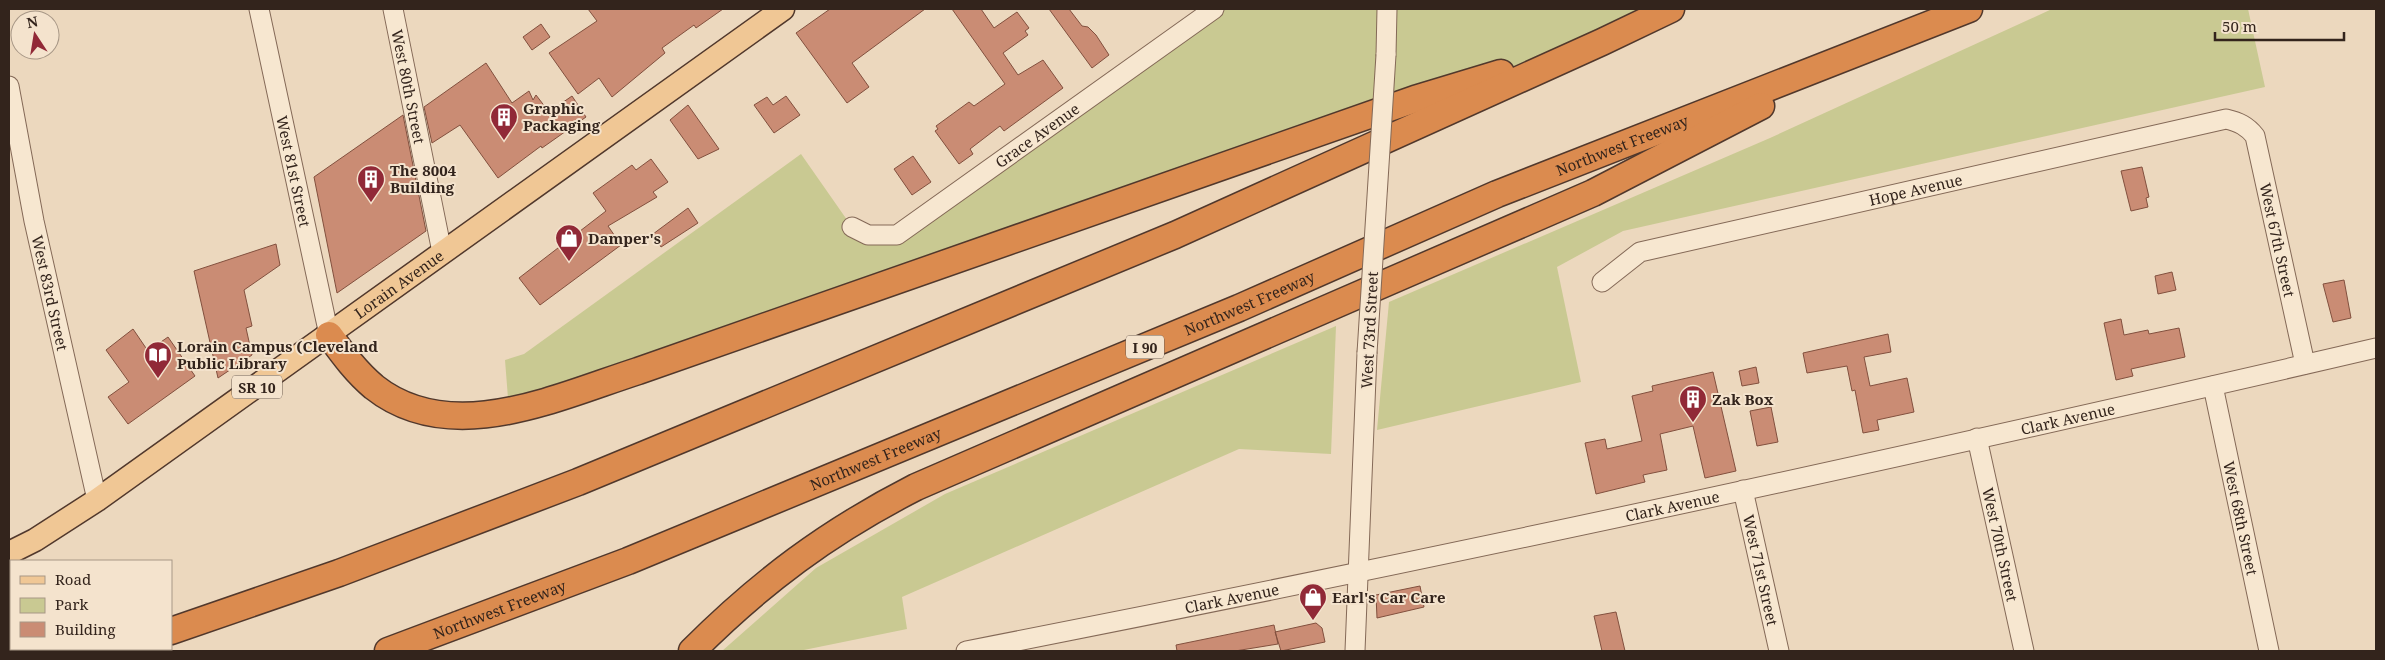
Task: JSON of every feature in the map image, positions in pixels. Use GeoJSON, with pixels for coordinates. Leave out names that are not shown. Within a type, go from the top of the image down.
{"type":"FeatureCollection","features":[{"type":"Feature","properties":{"kind":"highway"},"geometry":{"type":"LineString","coordinates":[[172,631],[339,573],[587,479],[1175,235],[1671,9]]}},
{"type":"Feature","properties":{"kind":"highway","name":"Northwest Freeway"},"geometry":{"type":"LineString","coordinates":[[388,651],[628,561],[1239,308],[1497,194],[1968,9]]}},
{"type":"Feature","properties":{"kind":"highway"},"geometry":{"type":"LineString","coordinates":[[692,651],[792,562],[839,529],[908,491],[1593,192],[1898,36]]}},
{"type":"Feature","properties":{"kind":"highway"},"geometry":{"type":"LineString","coordinates":[[329,335],[354,369],[375,388],[402,404],[428,412],[461,416],[509,411],[638,371],[1415,99],[1602,42]]}},
{"type":"Feature","properties":{"kind":"main road","name":"Lorain Avenue"},"geometry":{"type":"LineString","coordinates":[[9,553],[35,540],[97,500],[783,9]]}},
{"type":"Feature","properties":{"kind":"street","name":"West 81st Street"},"geometry":{"type":"LineString","coordinates":[[259,9],[329,335]]}},
{"type":"Feature","properties":{"kind":"street","name":"West 80th Street"},"geometry":{"type":"LineString","coordinates":[[393,9],[442,252]]}},
{"type":"Feature","properties":{"kind":"street","name":"Grace Avenue"},"geometry":{"type":"LineString","coordinates":[[852,227],[868,235],[897,235],[1214,9]]}},
{"type":"Feature","properties":{"kind":"street","name":"West 73rd Street"},"geometry":{"type":"LineString","coordinates":[[1355,651],[1367,353],[1386,56],[1387,9]]}},
{"type":"Feature","properties":{"kind":"street","name":"West 83rd Street"},"geometry":{"type":"LineString","coordinates":[[9,86],[34,221],[97,500]]}},
{"type":"Feature","properties":{"kind":"street","name":"Hope Avenue"},"geometry":{"type":"LineString","coordinates":[[1602,282],[1640,252],[2226,119],[2240,122]]}},
{"type":"Feature","properties":{"kind":"street","name":"West 67th Street"},"geometry":{"type":"LineString","coordinates":[[2240,122],[2249,128],[2255,136],[2305,364]]}},
{"type":"Feature","properties":{"kind":"street","name":"Clark Avenue"},"geometry":{"type":"LineString","coordinates":[[966,651],[1359,573],[2213,386],[2376,348]]}},
{"type":"Feature","properties":{"kind":"street","name":"West 68th Street"},"geometry":{"type":"LineString","coordinates":[[2213,386],[2269,651]]}},
{"type":"Feature","properties":{"kind":"street","name":"West 70th Street"},"geometry":{"type":"LineString","coordinates":[[1977,438],[2024,651]]}},
{"type":"Feature","properties":{"kind":"street","name":"West 71st Street"},"geometry":{"type":"LineString","coordinates":[[1742,490],[1779,651]]}},
{"type":"Feature","properties":{"kind":"green space"},"geometry":{"type":"Polygon","coordinates":[[[1214,9],[1671,9],[1602,42],[509,411],[505,360],[524,354],[801,154],[852,227],[897,235],[1214,9]]]}},
{"type":"Feature","properties":{"kind":"green space"},"geometry":{"type":"Polygon","coordinates":[[[2052,9],[2248,9],[2265,87],[1623,231],[1557,267],[1581,382],[1377,430],[1389,302],[1770,138],[2052,9]]]}},
{"type":"Feature","properties":{"kind":"green space"},"geometry":{"type":"Polygon","coordinates":[[[1336,326],[1331,454],[1239,449],[902,597],[907,629],[799,651],[722,651],[816,568],[945,494],[1336,326]]]}},
{"type":"Feature","properties":{"kind":"building"},"geometry":{"type":"Polygon","coordinates":[[[588,9],[723,9],[696,28],[694,25],[662,48],[665,53],[612,97],[599,78],[578,94],[549,53],[597,21],[588,9]]]}},
{"type":"Feature","properties":{"kind":"building"},"geometry":{"type":"Polygon","coordinates":[[[830,9],[925,9],[852,63],[869,87],[847,103],[796,33],[830,9]]]}},
{"type":"Feature","properties":{"kind":"building"},"geometry":{"type":"Polygon","coordinates":[[[952,9],[981,9],[994,28],[1017,12],[1029,28],[1025,31],[1028,35],[1003,53],[1018,75],[1043,60],[1063,88],[1004,131],[1000,126],[970,149],[973,154],[959,164],[935,131],[938,129],[936,126],[969,102],[974,106],[1005,84],[952,9]]]}},
{"type":"Feature","properties":{"kind":"building"},"geometry":{"type":"Polygon","coordinates":[[[1049,9],[1069,9],[1082,26],[1088,27],[1096,35],[1109,55],[1092,68],[1049,9]]]}},
{"type":"Feature","properties":{"kind":"building"},"geometry":{"type":"Polygon","coordinates":[[[541,24],[550,37],[532,50],[523,37],[541,24]]]}},
{"type":"Feature","properties":{"kind":"building"},"geometry":{"type":"Polygon","coordinates":[[[486,63],[512,103],[529,91],[533,100],[536,95],[549,112],[572,96],[586,117],[542,148],[541,146],[498,178],[460,125],[432,143],[424,107],[486,63]]]}},
{"type":"Feature","properties":{"kind":"building"},"geometry":{"type":"Polygon","coordinates":[[[786,96],[800,115],[774,133],[754,105],[767,97],[773,105],[786,96]]]}},
{"type":"Feature","properties":{"kind":"building"},"geometry":{"type":"Polygon","coordinates":[[[688,105],[719,149],[698,159],[670,120],[688,105]]]}},
{"type":"Feature","properties":{"kind":"building","name":"The 8004 Building"},"geometry":{"type":"Polygon","coordinates":[[[403,115],[426,231],[337,293],[314,177],[403,115]]]}},
{"type":"Feature","properties":{"kind":"building"},"geometry":{"type":"Polygon","coordinates":[[[913,156],[931,182],[912,195],[894,169],[913,156]]]}},
{"type":"Feature","properties":{"kind":"building"},"geometry":{"type":"Polygon","coordinates":[[[651,159],[668,182],[653,192],[657,197],[608,226],[621,245],[540,305],[519,278],[606,211],[593,193],[632,165],[636,170],[651,159]]]}},
{"type":"Feature","properties":{"kind":"building"},"geometry":{"type":"Polygon","coordinates":[[[2142,167],[2149,197],[2146,198],[2148,207],[2131,211],[2121,171],[2142,167]]]}},
{"type":"Feature","properties":{"kind":"building"},"geometry":{"type":"Polygon","coordinates":[[[688,208],[698,223],[661,247],[653,234],[688,208]]]}},
{"type":"Feature","properties":{"kind":"building"},"geometry":{"type":"Polygon","coordinates":[[[276,244],[280,265],[244,290],[252,326],[246,328],[252,355],[218,378],[194,271],[276,244]]]}},
{"type":"Feature","properties":{"kind":"building"},"geometry":{"type":"Polygon","coordinates":[[[2172,272],[2176,290],[2158,294],[2155,276],[2172,272]]]}},
{"type":"Feature","properties":{"kind":"building"},"geometry":{"type":"Polygon","coordinates":[[[2344,280],[2351,318],[2333,322],[2323,284],[2344,280]]]}},
{"type":"Feature","properties":{"kind":"building"},"geometry":{"type":"Polygon","coordinates":[[[2121,319],[2124,335],[2148,330],[2149,334],[2179,328],[2185,357],[2131,369],[2133,376],[2116,380],[2104,323],[2121,319]]]}},
{"type":"Feature","properties":{"kind":"building","name":"Lorain Campus (Cleveland Public Library"},"geometry":{"type":"Polygon","coordinates":[[[133,329],[148,351],[168,337],[195,376],[128,424],[108,397],[129,382],[106,350],[133,329]]]}},
{"type":"Feature","properties":{"kind":"building"},"geometry":{"type":"Polygon","coordinates":[[[1888,334],[1891,352],[1864,357],[1870,386],[1907,378],[1914,412],[1877,420],[1879,430],[1863,433],[1855,390],[1852,391],[1847,366],[1807,373],[1803,353],[1888,334]]]}},
{"type":"Feature","properties":{"kind":"building"},"geometry":{"type":"Polygon","coordinates":[[[1756,367],[1759,383],[1742,386],[1739,371],[1756,367]]]}},
{"type":"Feature","properties":{"kind":"building"},"geometry":{"type":"Polygon","coordinates":[[[1713,372],[1736,471],[1705,478],[1693,426],[1660,434],[1667,470],[1643,475],[1645,482],[1596,494],[1585,443],[1605,439],[1607,449],[1642,441],[1632,396],[1653,391],[1652,386],[1713,372]]]}},
{"type":"Feature","properties":{"kind":"building"},"geometry":{"type":"Polygon","coordinates":[[[1771,407],[1778,442],[1757,446],[1750,411],[1771,407]]]}},
{"type":"Feature","properties":{"kind":"building"},"geometry":{"type":"Polygon","coordinates":[[[1420,586],[1424,607],[1377,618],[1376,595],[1420,586]]]}},
{"type":"Feature","properties":{"kind":"building"},"geometry":{"type":"Polygon","coordinates":[[[1616,612],[1625,651],[1602,651],[1594,616],[1616,612]]]}},
{"type":"Feature","properties":{"kind":"building"},"geometry":{"type":"Polygon","coordinates":[[[1316,623],[1322,628],[1325,642],[1281,651],[1275,632],[1316,623]]]}},
{"type":"Feature","properties":{"kind":"building"},"geometry":{"type":"Polygon","coordinates":[[[1274,625],[1278,644],[1235,651],[1177,651],[1176,645],[1274,625]]]}},
{"type":"Feature","properties":{"kind":"place","name":"Graphic Packaging"},"geometry":{"type":"Point","coordinates":[504,141]}},
{"type":"Feature","properties":{"kind":"place","name":"The 8004 Building"},"geometry":{"type":"Point","coordinates":[371,203]}},
{"type":"Feature","properties":{"kind":"place","name":"Damper's"},"geometry":{"type":"Point","coordinates":[569,262]}},
{"type":"Feature","properties":{"kind":"place","name":"Lorain Campus (Cleveland Public Library"},"geometry":{"type":"Point","coordinates":[158,379]}},
{"type":"Feature","properties":{"kind":"place","name":"Zak Box"},"geometry":{"type":"Point","coordinates":[1693,423]}},
{"type":"Feature","properties":{"kind":"place","name":"Earl's Car Care"},"geometry":{"type":"Point","coordinates":[1313,621]}}]}
